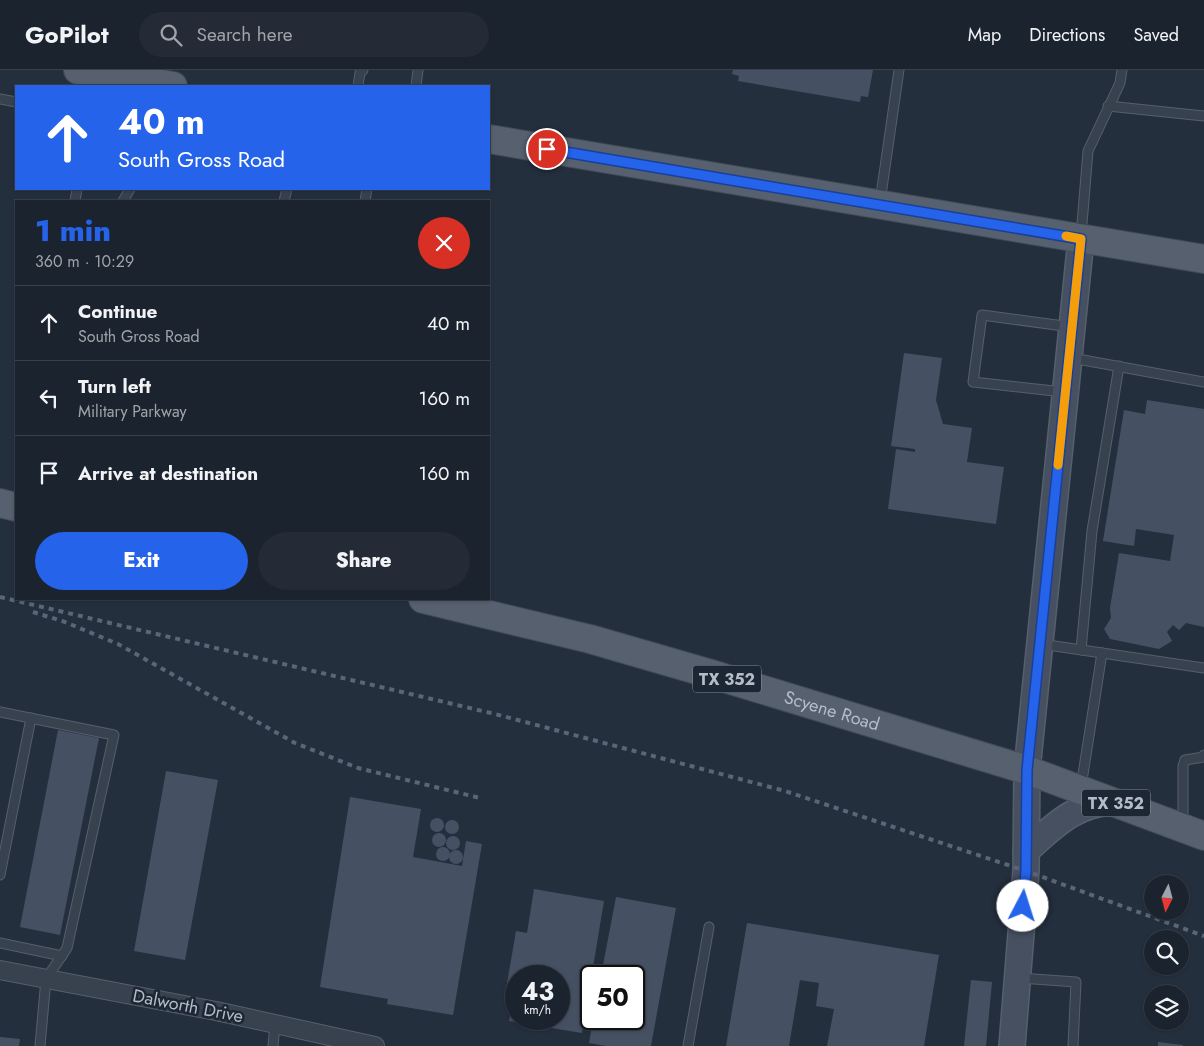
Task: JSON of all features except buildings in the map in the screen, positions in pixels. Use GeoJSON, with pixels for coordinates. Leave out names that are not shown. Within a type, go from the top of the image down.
{"type":"FeatureCollection","features":[{"type":"Feature","properties":{"kind":"main road"},"geometry":{"type":"LineString","coordinates":[[78,70],[161,85]]}},
{"type":"Feature","properties":{"kind":"main road"},"geometry":{"type":"LineString","coordinates":[[490,139],[1204,259]]}},
{"type":"Feature","properties":{"kind":"main road"},"geometry":{"type":"LineString","coordinates":[[1012,1046],[1026,851],[1027,770],[1081,239]]}},
{"type":"Feature","properties":{"kind":"main road","name":"Scyene Road"},"geometry":{"type":"LineString","coordinates":[[427,600],[627,650],[1027,770],[1194,832]]}},
{"type":"Feature","properties":{"kind":"main road"},"geometry":{"type":"LineString","coordinates":[[1026,851],[1075,810],[1100,802],[1114,802]]}},
{"type":"Feature","properties":{"kind":"street","name":"Dalworth Drive"},"geometry":{"type":"LineString","coordinates":[[0,970],[275,1024],[375,1046]]}},
{"type":"Feature","properties":{"kind":"lane"},"geometry":{"type":"LineString","coordinates":[[358,85],[360,73],[363,70]]}},
{"type":"Feature","properties":{"kind":"lane"},"geometry":{"type":"LineString","coordinates":[[416,85],[418,70]]}},
{"type":"Feature","properties":{"kind":"lane"},"geometry":{"type":"LineString","coordinates":[[880,205],[899,70]]}},
{"type":"Feature","properties":{"kind":"lane"},"geometry":{"type":"LineString","coordinates":[[1081,239],[1088,151],[1120,83],[1122,70]]}},
{"type":"Feature","properties":{"kind":"lane"},"geometry":{"type":"LineString","coordinates":[[0,99],[15,102]]}},
{"type":"Feature","properties":{"kind":"lane"},"geometry":{"type":"LineString","coordinates":[[1108,106],[1204,116]]}},
{"type":"Feature","properties":{"kind":"lane"},"geometry":{"type":"LineString","coordinates":[[1066,393],[974,382],[982,315],[1072,327]]}},
{"type":"Feature","properties":{"kind":"lane"},"geometry":{"type":"LineString","coordinates":[[1069,357],[1204,382]]}},
{"type":"Feature","properties":{"kind":"lane"},"geometry":{"type":"LineString","coordinates":[[1081,650],[1092,531],[1119,366]]}},
{"type":"Feature","properties":{"kind":"lane"},"geometry":{"type":"LineString","coordinates":[[1040,644],[1204,668]]}},
{"type":"Feature","properties":{"kind":"lane"},"geometry":{"type":"LineString","coordinates":[[1081,790],[1102,653]]}},
{"type":"Feature","properties":{"kind":"lane"},"geometry":{"type":"LineString","coordinates":[[0,712],[114,735],[67,948],[46,979],[40,1046]]}},
{"type":"Feature","properties":{"kind":"lane"},"geometry":{"type":"LineString","coordinates":[[0,874],[31,718]]}},
{"type":"Feature","properties":{"kind":"lane"},"geometry":{"type":"LineString","coordinates":[[1194,832],[1183,766],[1185,760],[1204,757],[1204,755]]}},
{"type":"Feature","properties":{"kind":"lane"},"geometry":{"type":"LineString","coordinates":[[688,1046],[709,927]]}},
{"type":"Feature","properties":{"kind":"lane"},"geometry":{"type":"LineString","coordinates":[[0,943],[62,956]]}},
{"type":"Feature","properties":{"kind":"lane"},"geometry":{"type":"LineString","coordinates":[[1017,977],[1076,982],[1073,1046]]}},
{"type":"Feature","properties":{"kind":"lane"},"geometry":{"type":"LineString","coordinates":[[273,1046],[275,1024]]}},
{"type":"Feature","properties":{"kind":"railway"},"geometry":{"type":"LineString","coordinates":[[0,597],[495,714],[785,791],[1026,871],[1204,936]]}},
{"type":"Feature","properties":{"kind":"railway"},"geometry":{"type":"LineString","coordinates":[[33,612],[65,622],[118,644],[295,743],[358,768],[480,798]]}},
{"type":"Feature","properties":{"kind":"slow traffic"},"geometry":{"type":"LineString","coordinates":[[1058,465],[1081,239],[1066,236]]}},
{"type":"Feature","properties":{"kind":"route"},"geometry":{"type":"LineString","coordinates":[[547,149],[1081,239],[1027,770],[1026,871],[1023,906]]}}]}
